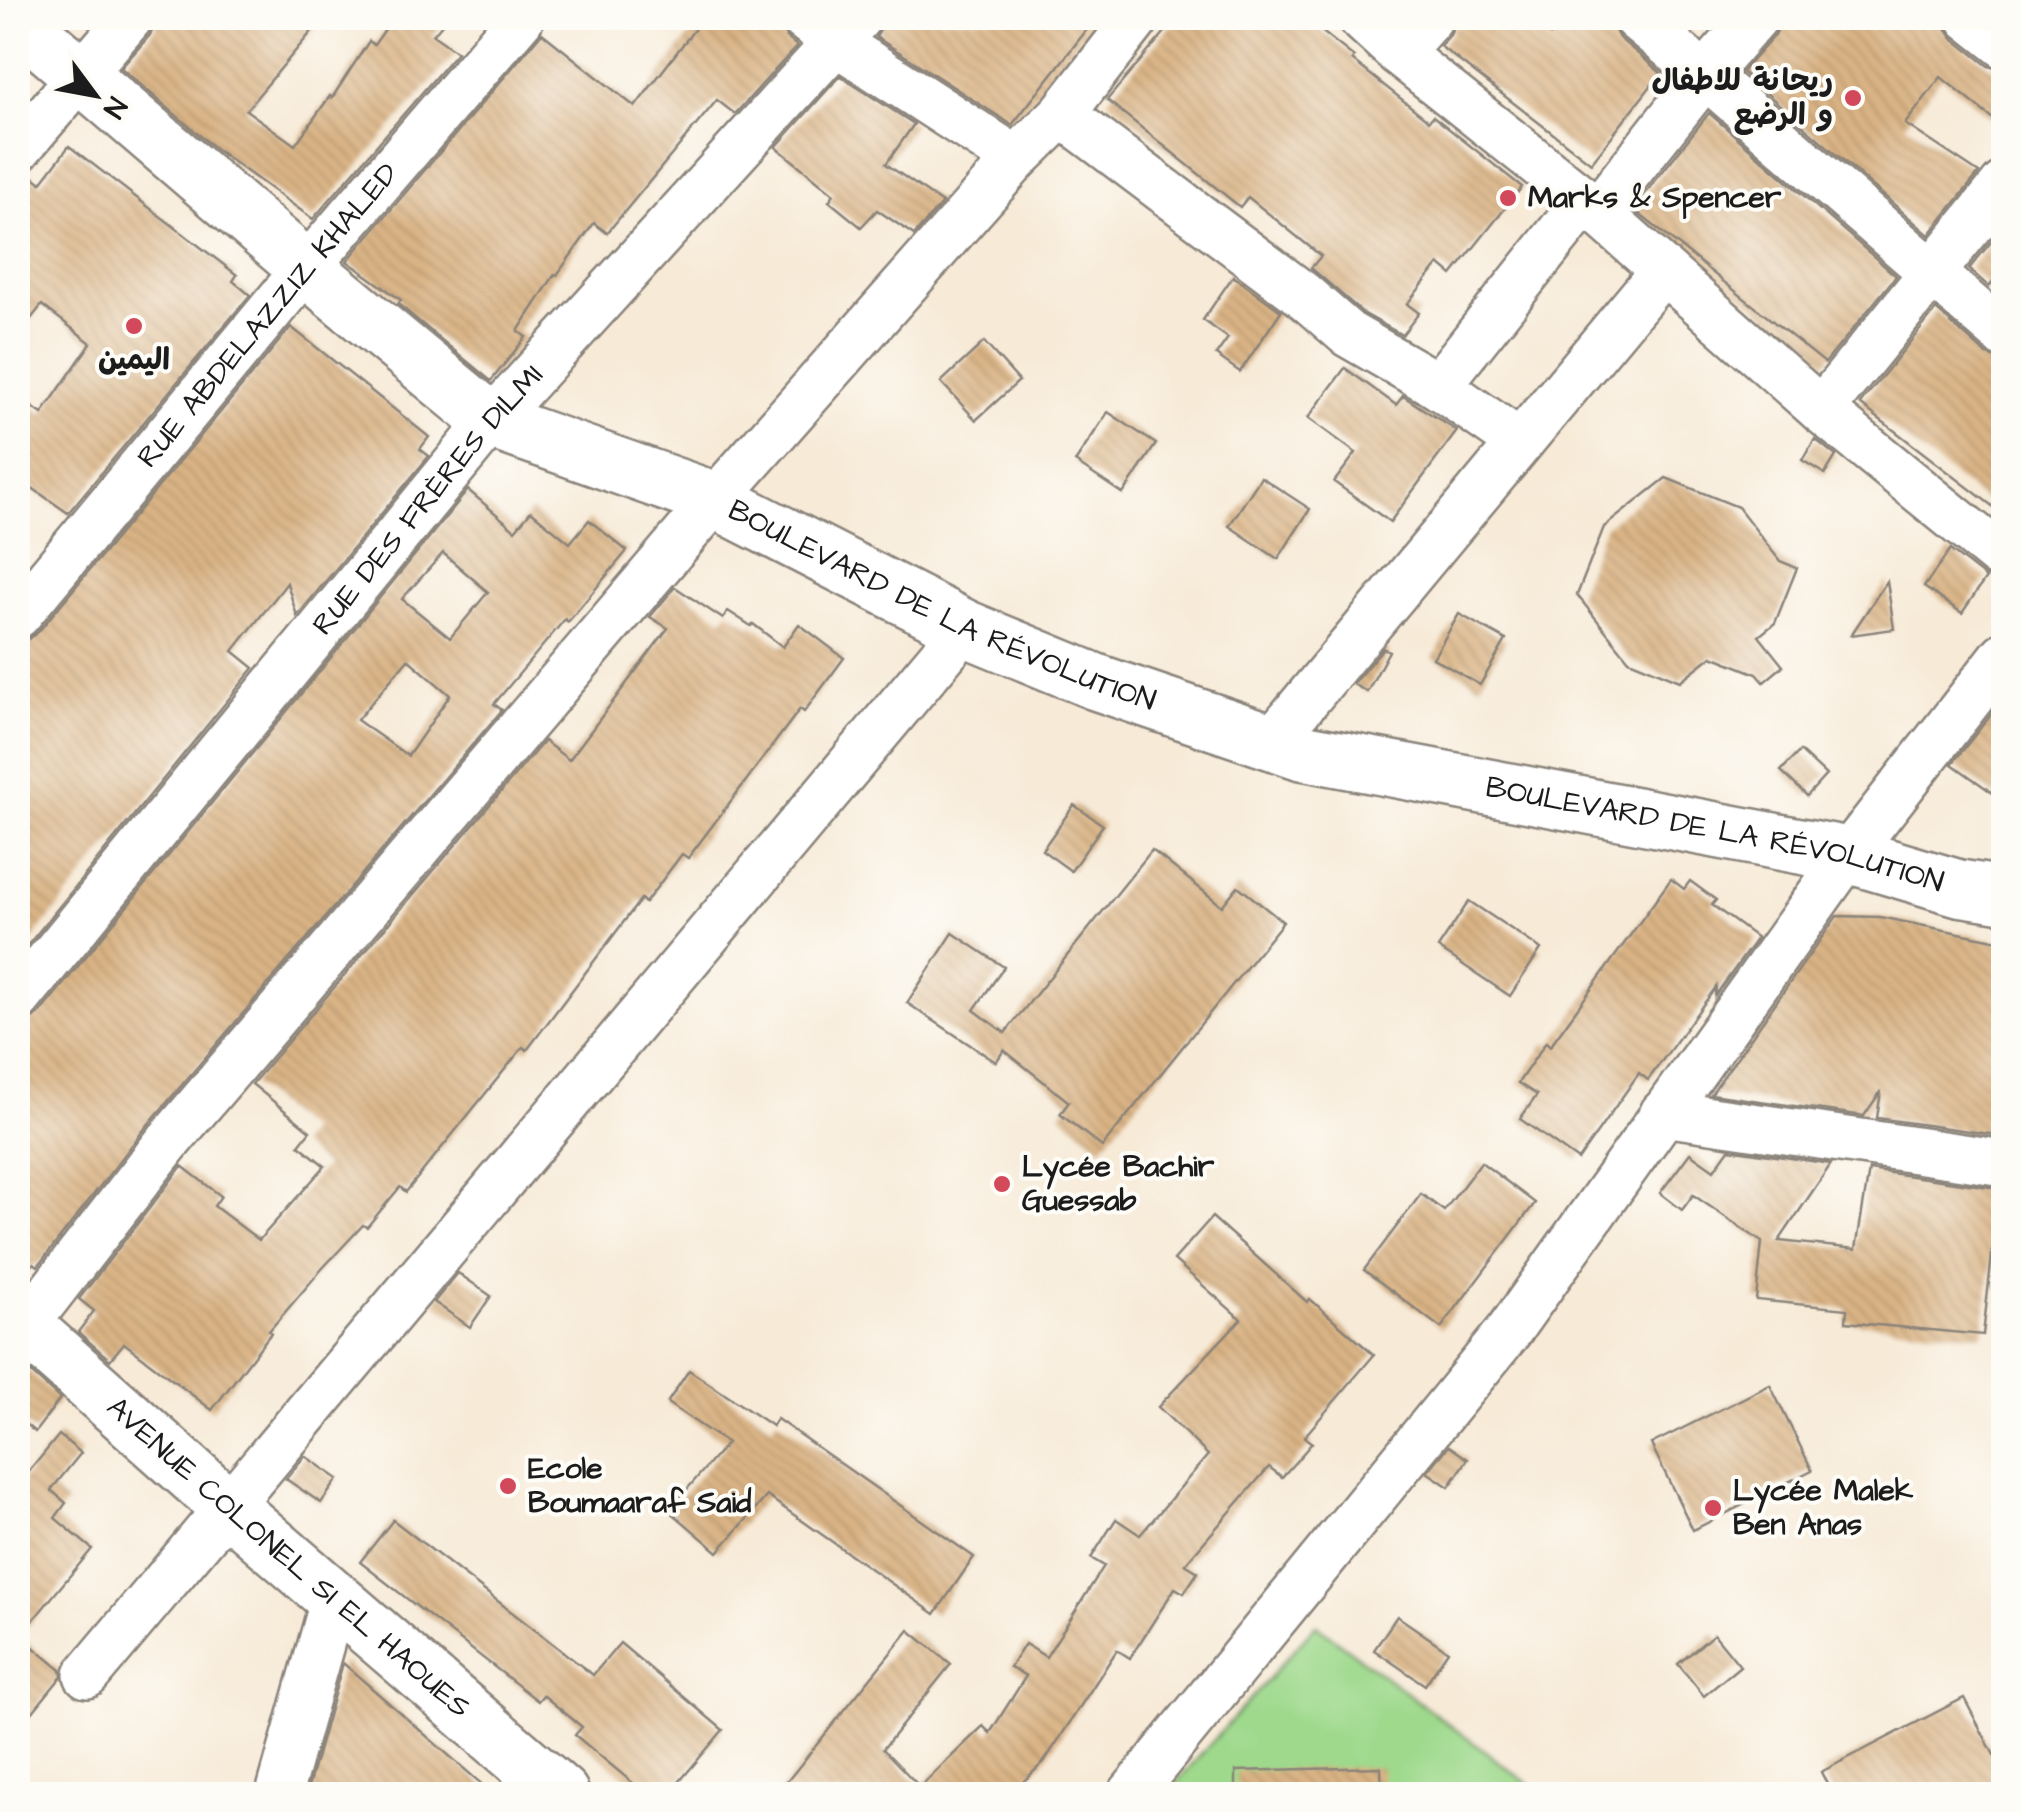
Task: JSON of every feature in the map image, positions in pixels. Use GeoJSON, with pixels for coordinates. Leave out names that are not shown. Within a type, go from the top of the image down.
{"type":"FeatureCollection","features":[{"type":"Feature","properties":{"kind":"main road","name":"BOULEVARD DE LA RÉVOLUTION"},"geometry":{"type":"LineString","coordinates":[[18,21],[491,421],[715,500],[965,628],[1096,682],[1302,752],[1848,855],[1959,888],[2004,895]]}},
{"type":"Feature","properties":{"kind":"main road","name":"AVENUE COLONEL SI EL HAOUES"},"geometry":{"type":"LineString","coordinates":[[20,1327],[561,1794]]}},
{"type":"Feature","properties":{"kind":"street"},"geometry":{"type":"LineString","coordinates":[[18,150],[130,18]]}},
{"type":"Feature","properties":{"kind":"street","name":"RUE ABDELAZZIZ KHALED"},"geometry":{"type":"LineString","coordinates":[[18,615],[306,268],[521,18]]}},
{"type":"Feature","properties":{"kind":"street"},"geometry":{"type":"LineString","coordinates":[[20,1327],[166,1144],[715,500],[1016,160],[1062,114],[1137,18]]}},
{"type":"Feature","properties":{"kind":"street"},"geometry":{"type":"LineString","coordinates":[[1360,18],[1591,206],[1821,410],[2004,558]]}},
{"type":"Feature","properties":{"kind":"street"},"geometry":{"type":"LineString","coordinates":[[1399,53],[1430,18]]}},
{"type":"Feature","properties":{"kind":"street"},"geometry":{"type":"LineString","coordinates":[[1636,18],[2004,335]]}},
{"type":"Feature","properties":{"kind":"street"},"geometry":{"type":"LineString","coordinates":[[1438,386],[1754,18]]}},
{"type":"Feature","properties":{"kind":"street"},"geometry":{"type":"LineString","coordinates":[[1970,18],[2004,46]]}},
{"type":"Feature","properties":{"kind":"street"},"geometry":{"type":"LineString","coordinates":[[833,26],[1016,160]]}},
{"type":"Feature","properties":{"kind":"street","name":"RUE DES FRÈRES DILMI"},"geometry":{"type":"LineString","coordinates":[[18,998],[491,421],[833,26]]}},
{"type":"Feature","properties":{"kind":"street"},"geometry":{"type":"LineString","coordinates":[[1062,114],[1302,294],[1348,334],[1438,386],[1519,442]]}},
{"type":"Feature","properties":{"kind":"street"},"geometry":{"type":"LineString","coordinates":[[1821,410],[2004,184]]}},
{"type":"Feature","properties":{"kind":"street"},"geometry":{"type":"LineString","coordinates":[[1272,742],[1663,270]]}},
{"type":"Feature","properties":{"kind":"street"},"geometry":{"type":"LineString","coordinates":[[86,1674],[965,628]]}},
{"type":"Feature","properties":{"kind":"street"},"geometry":{"type":"LineString","coordinates":[[1131,1794],[1509,1331],[1848,855],[2004,655]]}},
{"type":"Feature","properties":{"kind":"street"},"geometry":{"type":"LineString","coordinates":[[1663,1113],[2004,1163]]}},
{"type":"Feature","properties":{"kind":"street"},"geometry":{"type":"LineString","coordinates":[[279,1794],[334,1598]]}},
{"type":"Feature","properties":{"kind":"green space"},"geometry":{"type":"Polygon","coordinates":[[[1316,1625],[1542,1794],[1166,1794],[1316,1625]]]}},
{"type":"Feature","properties":{"kind":"building"},"geometry":{"type":"Polygon","coordinates":[[[156,18],[323,18],[246,110],[295,145],[369,41],[374,45],[393,18],[447,18],[433,35],[457,52],[313,219],[218,151],[121,68],[150,35],[156,18]]]}},
{"type":"Feature","properties":{"kind":"building"},"geometry":{"type":"Polygon","coordinates":[[[703,18],[772,18],[797,46],[735,114],[717,100],[607,233],[594,223],[518,331],[526,337],[491,381],[398,304],[401,300],[347,261],[542,33],[635,107],[703,18]]]}},
{"type":"Feature","properties":{"kind":"building"},"geometry":{"type":"Polygon","coordinates":[[[884,18],[1096,18],[1012,125],[876,37],[884,18]]]}},
{"type":"Feature","properties":{"kind":"building"},"geometry":{"type":"Polygon","coordinates":[[[1177,18],[1305,18],[1429,121],[1433,116],[1522,187],[1452,275],[1439,264],[1407,304],[1419,313],[1402,335],[1363,313],[1311,268],[1321,256],[1248,197],[1240,207],[1107,100],[1177,18]]]}},
{"type":"Feature","properties":{"kind":"building"},"geometry":{"type":"Polygon","coordinates":[[[1456,18],[1527,18],[1550,35],[1564,18],[1603,18],[1611,23],[1619,38],[1661,73],[1591,163],[1440,46],[1450,35],[1456,18]]]}},
{"type":"Feature","properties":{"kind":"building"},"geometry":{"type":"Polygon","coordinates":[[[1780,18],[1942,18],[1954,39],[1988,66],[2004,71],[2004,128],[1941,77],[1905,124],[1979,173],[1929,235],[1742,72],[1775,35],[1780,18]]]}},
{"type":"Feature","properties":{"kind":"building"},"geometry":{"type":"Polygon","coordinates":[[[840,76],[914,124],[886,164],[942,203],[914,235],[877,210],[861,227],[829,201],[834,194],[776,147],[840,76]]]}},
{"type":"Feature","properties":{"kind":"building"},"geometry":{"type":"Polygon","coordinates":[[[1709,113],[1896,276],[1825,363],[1633,209],[1709,113]]]}},
{"type":"Feature","properties":{"kind":"building","name":"اليمين"},"geometry":{"type":"Polygon","coordinates":[[[69,146],[237,275],[233,281],[250,295],[68,513],[18,478],[18,397],[42,414],[91,343],[42,305],[18,335],[18,190],[30,174],[41,183],[69,146]]]}},
{"type":"Feature","properties":{"kind":"building"},"geometry":{"type":"Polygon","coordinates":[[[2004,226],[2004,267],[1989,287],[1969,269],[2004,226]]]}},
{"type":"Feature","properties":{"kind":"building"},"geometry":{"type":"Polygon","coordinates":[[[1233,276],[1281,311],[1240,372],[1216,355],[1228,338],[1203,320],[1233,276]]]}},
{"type":"Feature","properties":{"kind":"building"},"geometry":{"type":"Polygon","coordinates":[[[1936,310],[1987,355],[2004,361],[2004,515],[1860,404],[1936,310]]]}},
{"type":"Feature","properties":{"kind":"building"},"geometry":{"type":"Polygon","coordinates":[[[291,327],[429,437],[420,449],[429,456],[297,616],[287,583],[233,651],[254,668],[18,957],[18,641],[38,632],[291,327]]]}},
{"type":"Feature","properties":{"kind":"building"},"geometry":{"type":"Polygon","coordinates":[[[984,342],[1019,381],[976,420],[941,382],[984,342]]]}},
{"type":"Feature","properties":{"kind":"building"},"geometry":{"type":"Polygon","coordinates":[[[1345,368],[1396,405],[1403,396],[1457,431],[1390,522],[1334,482],[1356,453],[1308,418],[1345,368]]]}},
{"type":"Feature","properties":{"kind":"building"},"geometry":{"type":"Polygon","coordinates":[[[1108,412],[1156,444],[1123,494],[1075,462],[1108,412]]]}},
{"type":"Feature","properties":{"kind":"building"},"geometry":{"type":"Polygon","coordinates":[[[1815,439],[1836,456],[1825,474],[1802,460],[1815,439]]]}},
{"type":"Feature","properties":{"kind":"building"},"geometry":{"type":"Polygon","coordinates":[[[1261,477],[1310,509],[1278,559],[1229,526],[1261,477]]]}},
{"type":"Feature","properties":{"kind":"building"},"geometry":{"type":"Polygon","coordinates":[[[1666,478],[1738,507],[1780,561],[1797,568],[1775,623],[1759,636],[1783,666],[1764,682],[1757,674],[1712,656],[1680,681],[1629,660],[1577,595],[1604,527],[1666,478]]]}},
{"type":"Feature","properties":{"kind":"building"},"geometry":{"type":"Polygon","coordinates":[[[468,490],[515,530],[531,511],[570,543],[589,520],[627,551],[494,704],[502,710],[146,1127],[38,1266],[34,1263],[18,1282],[18,1024],[38,1015],[468,490]],[[443,553],[402,599],[450,638],[488,592],[443,553]],[[408,659],[357,720],[408,756],[450,695],[408,659]]]}},
{"type":"Feature","properties":{"kind":"building"},"geometry":{"type":"Polygon","coordinates":[[[1950,550],[1986,578],[1962,613],[1924,587],[1950,550]]]}},
{"type":"Feature","properties":{"kind":"building"},"geometry":{"type":"Polygon","coordinates":[[[1887,581],[1894,629],[1851,635],[1887,581]]]}},
{"type":"Feature","properties":{"kind":"building"},"geometry":{"type":"Polygon","coordinates":[[[675,587],[723,619],[728,611],[753,624],[783,647],[799,624],[844,658],[804,712],[800,709],[688,858],[682,854],[645,903],[641,899],[527,1050],[523,1047],[406,1192],[400,1187],[367,1227],[363,1225],[321,1270],[269,1331],[212,1410],[124,1343],[110,1360],[78,1332],[94,1311],[79,1299],[182,1166],[221,1196],[214,1206],[259,1240],[325,1166],[299,1145],[310,1131],[252,1084],[544,741],[569,760],[668,628],[650,617],[675,587]]]}},
{"type":"Feature","properties":{"kind":"building"},"geometry":{"type":"Polygon","coordinates":[[[1459,614],[1506,640],[1480,685],[1433,658],[1459,614]]]}},
{"type":"Feature","properties":{"kind":"building"},"geometry":{"type":"Polygon","coordinates":[[[1383,648],[1389,651],[1367,692],[1353,684],[1383,648]]]}},
{"type":"Feature","properties":{"kind":"building"},"geometry":{"type":"Polygon","coordinates":[[[2004,698],[2004,801],[1952,764],[2004,698]]]}},
{"type":"Feature","properties":{"kind":"building"},"geometry":{"type":"Polygon","coordinates":[[[1800,751],[1826,775],[1807,796],[1781,771],[1800,751]]]}},
{"type":"Feature","properties":{"kind":"building"},"geometry":{"type":"Polygon","coordinates":[[[1074,805],[1103,825],[1071,871],[1042,850],[1074,805]]]}},
{"type":"Feature","properties":{"kind":"building"},"geometry":{"type":"Polygon","coordinates":[[[1152,850],[1222,906],[1238,886],[1283,922],[1102,1147],[1060,1114],[1069,1102],[1004,1050],[996,1062],[907,1003],[953,933],[1004,967],[974,1010],[1005,1033],[1152,850]]]}},
{"type":"Feature","properties":{"kind":"building"},"geometry":{"type":"Polygon","coordinates":[[[1671,879],[1684,889],[1690,881],[1716,900],[1712,905],[1757,938],[1648,1080],[1639,1073],[1578,1160],[1520,1119],[1537,1095],[1518,1083],[1546,1042],[1550,1046],[1671,879]]]}},
{"type":"Feature","properties":{"kind":"building"},"geometry":{"type":"Polygon","coordinates":[[[1469,901],[1541,949],[1510,996],[1438,948],[1469,901]]]}},
{"type":"Feature","properties":{"kind":"building"},"geometry":{"type":"Polygon","coordinates":[[[1837,916],[1880,917],[2004,942],[2004,1136],[1877,1118],[1881,1091],[1864,1116],[1711,1094],[1837,916]]]}},
{"type":"Feature","properties":{"kind":"building"},"geometry":{"type":"Polygon","coordinates":[[[1729,1149],[1831,1164],[1779,1241],[1856,1249],[1869,1170],[2004,1189],[2004,1238],[1994,1237],[1983,1335],[1846,1322],[1847,1309],[1756,1300],[1762,1242],[1693,1195],[1682,1210],[1660,1193],[1690,1153],[1714,1170],[1729,1149]]]}},
{"type":"Feature","properties":{"kind":"building"},"geometry":{"type":"Polygon","coordinates":[[[1481,1162],[1535,1203],[1441,1328],[1364,1270],[1421,1194],[1444,1211],[1481,1162]]]}},
{"type":"Feature","properties":{"kind":"building"},"geometry":{"type":"Polygon","coordinates":[[[1212,1217],[1307,1302],[1310,1299],[1374,1355],[1304,1437],[1312,1443],[1282,1477],[1269,1467],[1185,1564],[1198,1572],[1184,1593],[1175,1588],[1130,1658],[1117,1650],[1044,1762],[1010,1794],[777,1794],[909,1630],[951,1664],[883,1749],[920,1787],[983,1726],[990,1733],[1026,1676],[1010,1667],[1025,1644],[1046,1657],[1104,1566],[1091,1558],[1116,1519],[1140,1535],[1208,1455],[1158,1407],[1241,1319],[1174,1260],[1212,1217]]]}},
{"type":"Feature","properties":{"kind":"building"},"geometry":{"type":"Polygon","coordinates":[[[458,1273],[491,1296],[470,1327],[434,1302],[458,1273]]]}},
{"type":"Feature","properties":{"kind":"building"},"geometry":{"type":"Polygon","coordinates":[[[18,1361],[60,1399],[35,1432],[18,1418],[18,1361]]]}},
{"type":"Feature","properties":{"kind":"building"},"geometry":{"type":"Polygon","coordinates":[[[689,1370],[772,1426],[777,1419],[974,1557],[935,1614],[767,1496],[718,1552],[669,1510],[727,1443],[667,1403],[689,1370]]]}},
{"type":"Feature","properties":{"kind":"building"},"geometry":{"type":"Polygon","coordinates":[[[1770,1385],[1812,1470],[1693,1530],[1651,1444],[1770,1385]]]}},
{"type":"Feature","properties":{"kind":"building"},"geometry":{"type":"Polygon","coordinates":[[[59,1435],[81,1453],[51,1490],[66,1503],[55,1518],[92,1549],[20,1636],[61,1670],[62,1676],[18,1730],[18,1485],[59,1435]]]}},
{"type":"Feature","properties":{"kind":"building"},"geometry":{"type":"Polygon","coordinates":[[[1449,1446],[1468,1459],[1449,1487],[1427,1472],[1449,1446]]]}},
{"type":"Feature","properties":{"kind":"building"},"geometry":{"type":"Polygon","coordinates":[[[305,1456],[338,1479],[321,1503],[286,1479],[305,1456]]]}},
{"type":"Feature","properties":{"kind":"building"},"geometry":{"type":"Polygon","coordinates":[[[393,1520],[593,1675],[620,1643],[723,1730],[669,1794],[646,1794],[575,1735],[582,1727],[543,1695],[538,1701],[360,1562],[393,1520]]]}},
{"type":"Feature","properties":{"kind":"building"},"geometry":{"type":"Polygon","coordinates":[[[1397,1616],[1448,1651],[1425,1685],[1374,1650],[1397,1616]]]}},
{"type":"Feature","properties":{"kind":"building"},"geometry":{"type":"Polygon","coordinates":[[[1714,1634],[1740,1666],[1704,1696],[1678,1664],[1714,1634]]]}},
{"type":"Feature","properties":{"kind":"building"},"geometry":{"type":"Polygon","coordinates":[[[343,1663],[493,1794],[306,1794],[343,1663]]]}},
{"type":"Feature","properties":{"kind":"building"},"geometry":{"type":"Polygon","coordinates":[[[1964,1698],[2004,1774],[2004,1794],[1832,1794],[1821,1772],[1964,1698]]]}},
{"type":"Feature","properties":{"kind":"building"},"geometry":{"type":"Polygon","coordinates":[[[1381,1767],[1382,1794],[1236,1794],[1236,1771],[1381,1767]]]}},
{"type":"Feature","properties":{"kind":"place","name":"ريحانة للاطفال و الرضع"},"geometry":{"type":"Point","coordinates":[1853,98]}},
{"type":"Feature","properties":{"kind":"place","name":"Marks & Spencer"},"geometry":{"type":"Point","coordinates":[1508,198]}},
{"type":"Feature","properties":{"kind":"place","name":"اليمين"},"geometry":{"type":"Point","coordinates":[134,326]}},
{"type":"Feature","properties":{"kind":"place","name":"Lycée Bachir Guessab"},"geometry":{"type":"Point","coordinates":[1002,1184]}},
{"type":"Feature","properties":{"kind":"place","name":"Ecole Boumaaraf Said"},"geometry":{"type":"Point","coordinates":[508,1486]}},
{"type":"Feature","properties":{"kind":"place","name":"Lycée Malek Ben Anas"},"geometry":{"type":"Point","coordinates":[1713,1508]}}]}
